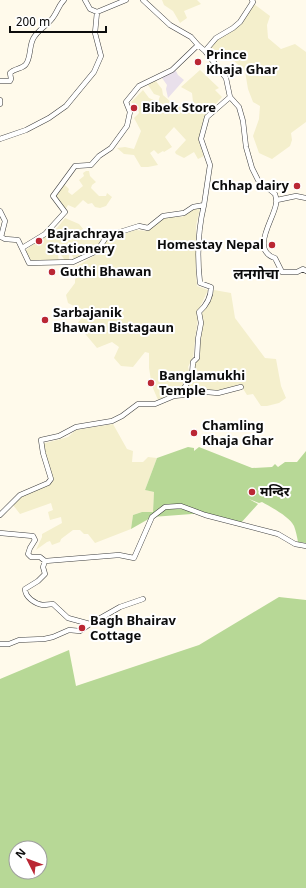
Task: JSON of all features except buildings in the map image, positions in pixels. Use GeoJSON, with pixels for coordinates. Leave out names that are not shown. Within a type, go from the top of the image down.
{"type":"FeatureCollection","features":[{"type":"Feature","properties":{"kind":"street"},"geometry":{"type":"LineString","coordinates":[[0,81],[10,81],[10,73],[13,70],[22,68],[27,63],[33,39],[40,29],[55,16],[59,5],[64,0]]}},
{"type":"Feature","properties":{"kind":"street"},"geometry":{"type":"LineString","coordinates":[[85,0],[90,9],[97,12],[126,0]]}},
{"type":"Feature","properties":{"kind":"street"},"geometry":{"type":"LineString","coordinates":[[143,0],[167,22],[190,37],[205,51],[226,78],[230,96],[240,107],[246,147],[252,168],[258,180],[275,194],[277,200],[264,233],[265,249],[270,256],[276,258],[282,272],[297,272],[303,269],[306,272]]}},
{"type":"Feature","properties":{"kind":"street"},"geometry":{"type":"LineString","coordinates":[[205,51],[216,38],[240,22],[253,2],[252,0]]}},
{"type":"Feature","properties":{"kind":"street"},"geometry":{"type":"LineString","coordinates":[[0,139],[26,130],[49,118],[66,106],[94,72],[100,56],[94,33],[97,12]]}},
{"type":"Feature","properties":{"kind":"street"},"geometry":{"type":"LineString","coordinates":[[22,248],[45,234],[65,212],[54,196],[75,166],[91,165],[99,156],[111,148],[127,126],[130,112],[126,102],[138,86],[172,70],[198,45]]}},
{"type":"Feature","properties":{"kind":"street"},"geometry":{"type":"LineString","coordinates":[[183,395],[192,375],[193,362],[198,358],[198,339],[201,323],[199,312],[206,305],[211,290],[211,287],[200,283],[199,270],[199,224],[204,205],[210,165],[201,139],[207,117],[230,96]]}},
{"type":"Feature","properties":{"kind":"street"},"geometry":{"type":"LineString","coordinates":[[277,200],[296,196],[306,198]]}},
{"type":"Feature","properties":{"kind":"street"},"geometry":{"type":"LineString","coordinates":[[0,211],[5,221],[1,237],[18,240],[30,263],[73,262],[97,251],[107,236],[139,226],[148,228],[163,216],[184,213],[193,207],[204,205]]}},
{"type":"Feature","properties":{"kind":"street"},"geometry":{"type":"LineString","coordinates":[[0,515],[20,495],[48,483],[51,480],[43,453],[41,440],[59,436],[76,427],[112,421],[122,416],[138,404],[155,404],[174,396],[194,392],[218,393],[241,387]]}},
{"type":"Feature","properties":{"kind":"street"},"geometry":{"type":"LineString","coordinates":[[0,533],[33,536],[35,540],[28,554],[30,557],[40,557],[45,561],[119,555],[134,558],[152,517],[165,507],[181,506],[205,515],[278,534],[295,544],[306,546]]}},
{"type":"Feature","properties":{"kind":"street"},"geometry":{"type":"LineString","coordinates":[[45,561],[43,567],[45,574],[38,581],[25,589],[27,596],[43,605],[53,604],[68,618],[90,624]]}},
{"type":"Feature","properties":{"kind":"street"},"geometry":{"type":"LineString","coordinates":[[0,644],[9,644],[19,640],[44,639],[69,630],[80,632],[90,624],[120,608],[143,599]]}},
{"type":"Feature","properties":{"kind":"shaded area"},"geometry":{"type":"Polygon","coordinates":[[[162,0],[197,0],[201,4],[184,11],[187,18],[180,23],[173,11],[164,5],[162,0]]]}},
{"type":"Feature","properties":{"kind":"shaded area"},"geometry":{"type":"Polygon","coordinates":[[[254,4],[270,16],[267,25],[268,38],[281,49],[295,44],[306,52],[306,122],[291,133],[292,140],[290,146],[272,159],[259,153],[253,136],[259,119],[260,106],[253,102],[248,89],[245,71],[230,57],[209,48],[217,40],[237,27],[254,4]]]}},
{"type":"Feature","properties":{"kind":"shaded area"},"geometry":{"type":"Polygon","coordinates":[[[175,69],[178,75],[184,80],[168,98],[166,89],[167,85],[162,78],[175,69]]]}},
{"type":"Feature","properties":{"kind":"shaded area"},"geometry":{"type":"Polygon","coordinates":[[[200,70],[219,88],[215,90],[222,97],[204,117],[199,142],[204,156],[198,159],[194,152],[184,158],[176,154],[175,152],[186,140],[174,127],[165,137],[172,147],[158,154],[154,150],[150,153],[158,165],[141,167],[134,155],[124,154],[117,148],[125,147],[134,149],[141,131],[134,118],[139,113],[138,109],[131,102],[143,90],[149,98],[158,102],[160,96],[154,94],[148,85],[155,80],[162,89],[163,95],[172,103],[187,109],[193,102],[192,93],[181,87],[200,70]]]}},
{"type":"Feature","properties":{"kind":"shaded area"},"geometry":{"type":"Polygon","coordinates":[[[89,171],[90,176],[96,182],[91,188],[99,196],[106,196],[107,193],[112,197],[106,206],[100,208],[95,207],[92,203],[88,204],[83,200],[75,208],[68,205],[65,210],[56,196],[64,184],[69,189],[68,192],[72,195],[83,186],[79,180],[84,176],[83,173],[89,171]]]}},
{"type":"Feature","properties":{"kind":"shaded area"},"geometry":{"type":"Polygon","coordinates":[[[194,208],[200,208],[196,226],[197,286],[208,290],[199,309],[193,357],[188,367],[191,378],[181,389],[158,400],[152,386],[149,368],[149,353],[145,352],[133,367],[121,366],[114,358],[119,347],[112,342],[97,348],[77,324],[86,312],[68,303],[66,295],[75,283],[75,279],[81,275],[77,266],[94,256],[109,238],[136,230],[146,231],[163,218],[182,217],[194,208]]]}},
{"type":"Feature","properties":{"kind":"shaded area"},"geometry":{"type":"Polygon","coordinates":[[[65,218],[79,224],[84,230],[97,231],[102,237],[96,250],[74,260],[72,255],[69,255],[69,261],[65,261],[60,253],[58,255],[59,262],[31,262],[25,251],[57,228],[65,218]]]}},
{"type":"Feature","properties":{"kind":"shaded area"},"geometry":{"type":"Polygon","coordinates":[[[214,290],[231,293],[235,318],[265,358],[276,359],[281,386],[286,398],[279,403],[261,406],[253,394],[247,395],[240,384],[218,391],[194,388],[186,392],[195,373],[194,364],[199,359],[202,313],[208,305],[214,290]]]}},
{"type":"Feature","properties":{"kind":"shaded area"},"geometry":{"type":"Polygon","coordinates":[[[113,424],[127,449],[133,451],[132,462],[143,462],[148,457],[157,458],[145,490],[154,492],[153,513],[142,512],[133,515],[131,529],[95,543],[88,534],[84,534],[80,530],[73,530],[61,539],[60,542],[52,545],[50,541],[47,542],[36,550],[42,534],[62,523],[61,517],[50,520],[48,512],[53,510],[51,503],[20,514],[13,505],[20,496],[53,482],[42,444],[68,437],[76,430],[113,424]]]}},
{"type":"Feature","properties":{"kind":"green space"},"geometry":{"type":"Polygon","coordinates":[[[188,447],[194,448],[194,451],[199,447],[252,468],[272,467],[275,464],[278,467],[285,462],[297,462],[306,451],[306,543],[298,542],[292,523],[275,509],[262,502],[259,503],[249,499],[258,504],[240,524],[205,513],[152,517],[131,529],[133,515],[142,512],[153,512],[154,492],[145,490],[157,458],[188,447]]]}},
{"type":"Feature","properties":{"kind":"green space"},"geometry":{"type":"Polygon","coordinates":[[[279,597],[306,600],[306,888],[0,888],[0,679],[69,650],[76,686],[199,645],[279,597]]]}},
{"type":"Feature","properties":{"kind":"place","name":"Prince Khaja Ghar"},"geometry":{"type":"Point","coordinates":[198,62]}},
{"type":"Feature","properties":{"kind":"place","name":"Bibek Store"},"geometry":{"type":"Point","coordinates":[134,108]}},
{"type":"Feature","properties":{"kind":"place","name":"Chhap dairy"},"geometry":{"type":"Point","coordinates":[297,186]}},
{"type":"Feature","properties":{"kind":"place","name":"Bajrachraya Stationery"},"geometry":{"type":"Point","coordinates":[39,241]}},
{"type":"Feature","properties":{"kind":"place","name":"Homestay Nepal"},"geometry":{"type":"Point","coordinates":[272,245]}},
{"type":"Feature","properties":{"kind":"place","name":"Guthi Bhawan"},"geometry":{"type":"Point","coordinates":[52,272]}},
{"type":"Feature","properties":{"kind":"place","name":"Sarbajanik Bhawan Bistagaun"},"geometry":{"type":"Point","coordinates":[45,320]}},
{"type":"Feature","properties":{"kind":"place","name":"Banglamukhi Temple"},"geometry":{"type":"Point","coordinates":[151,383]}},
{"type":"Feature","properties":{"kind":"place","name":"Chamling Khaja Ghar"},"geometry":{"type":"Point","coordinates":[194,433]}},
{"type":"Feature","properties":{"kind":"place","name":"मन्दिर"},"geometry":{"type":"Point","coordinates":[252,492]}},
{"type":"Feature","properties":{"kind":"place","name":"Bagh Bhairav Cottage"},"geometry":{"type":"Point","coordinates":[82,628]}},
{"type":"Feature","properties":{"kind":"district","name":"लनगोचा"},"geometry":{"type":"Point","coordinates":[256,275]}}]}
